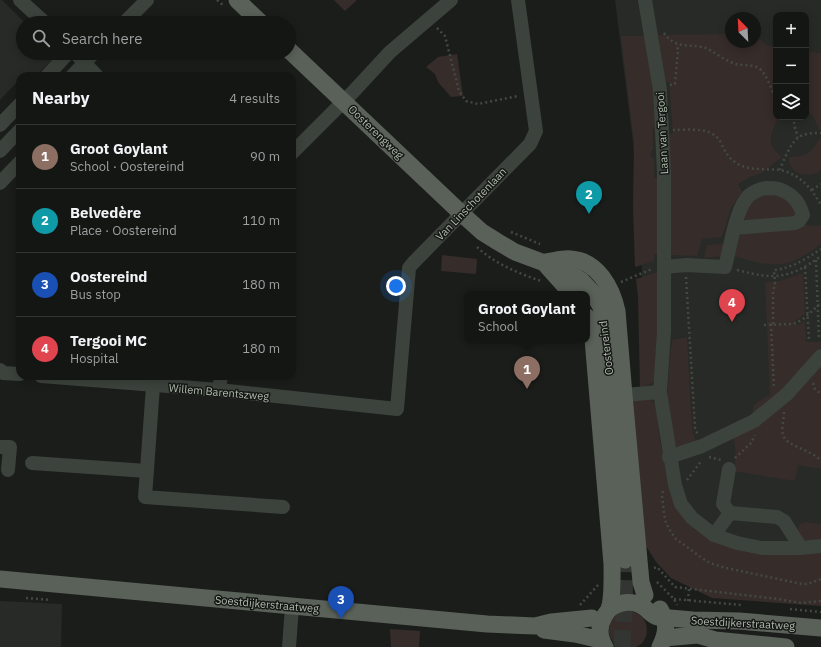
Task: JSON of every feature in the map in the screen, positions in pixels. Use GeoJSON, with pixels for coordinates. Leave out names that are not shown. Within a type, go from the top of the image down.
{"type":"FeatureCollection","features":[{"type":"Feature","properties":{"kind":"main road"},"geometry":{"type":"LineString","coordinates":[[237,0],[254,16]]}},
{"type":"Feature","properties":{"kind":"main road","name":"Oosterengweg"},"geometry":{"type":"LineString","coordinates":[[296,57],[462,214]]}},
{"type":"Feature","properties":{"kind":"main road","name":"Oostereind"},"geometry":{"type":"LineString","coordinates":[[462,214],[482,232],[515,252],[566,270],[581,280],[593,293],[600,307],[604,322],[610,375],[625,560]]}},
{"type":"Feature","properties":{"kind":"main road"},"geometry":{"type":"LineString","coordinates":[[544,262],[570,259],[581,261],[592,267],[602,277],[611,290],[617,311],[641,582],[644,595]]}},
{"type":"Feature","properties":{"kind":"main road"},"geometry":{"type":"LineString","coordinates":[[544,262],[569,291]]}},
{"type":"Feature","properties":{"kind":"main road"},"geometry":{"type":"LineString","coordinates":[[590,328],[593,339],[612,556],[610,603],[601,623],[598,643]]}},
{"type":"Feature","properties":{"kind":"main road","name":"Soestdijkerstraatweg"},"geometry":{"type":"LineString","coordinates":[[0,581],[487,624],[535,626],[551,622],[592,618]]}},
{"type":"Feature","properties":{"kind":"main road"},"geometry":{"type":"LineString","coordinates":[[598,643],[590,628],[592,618],[601,603],[610,603],[627,592],[644,595],[654,602],[660,609],[664,617],[666,630],[662,643]]}},
{"type":"Feature","properties":{"kind":"main road","name":"Soestdijkerstraatweg"},"geometry":{"type":"LineString","coordinates":[[610,603],[620,604],[632,602],[641,606],[653,616],[821,628]]}},
{"type":"Feature","properties":{"kind":"main road","name":"Soestdijkerstraatweg"},"geometry":{"type":"LineString","coordinates":[[535,626],[549,631],[575,634],[598,643]]}},
{"type":"Feature","properties":{"kind":"main road","name":"Soestdijkerstraatweg"},"geometry":{"type":"LineString","coordinates":[[662,643],[682,636],[698,635],[715,640],[786,647]]}},
{"type":"Feature","properties":{"kind":"main road"},"geometry":{"type":"LineString","coordinates":[[691,647],[715,640]]}},
{"type":"Feature","properties":{"kind":"street"},"geometry":{"type":"LineString","coordinates":[[20,0],[37,16]]}},
{"type":"Feature","properties":{"kind":"street"},"geometry":{"type":"LineString","coordinates":[[131,16],[147,0]]}},
{"type":"Feature","properties":{"kind":"street"},"geometry":{"type":"LineString","coordinates":[[296,149],[390,52],[451,0]]}},
{"type":"Feature","properties":{"kind":"street","name":"Van Linschotenlaan"},"geometry":{"type":"LineString","coordinates":[[397,409],[409,268],[530,144],[536,131],[518,0]]}},
{"type":"Feature","properties":{"kind":"street","name":"Laan van Tergooi"},"geometry":{"type":"LineString","coordinates":[[645,0],[660,90],[664,173],[664,331],[660,392],[669,457],[681,504],[692,518],[714,535],[737,543],[762,548],[801,548],[821,546]]}},
{"type":"Feature","properties":{"kind":"street"},"geometry":{"type":"LineString","coordinates":[[51,72],[62,60]]}},
{"type":"Feature","properties":{"kind":"street"},"geometry":{"type":"LineString","coordinates":[[74,72],[79,60]]}},
{"type":"Feature","properties":{"kind":"street"},"geometry":{"type":"LineString","coordinates":[[82,60],[93,72]]}},
{"type":"Feature","properties":{"kind":"street"},"geometry":{"type":"LineString","coordinates":[[0,125],[16,108]]}},
{"type":"Feature","properties":{"kind":"street"},"geometry":{"type":"LineString","coordinates":[[0,151],[16,134]]}},
{"type":"Feature","properties":{"kind":"street"},"geometry":{"type":"LineString","coordinates":[[0,183],[16,166]]}},
{"type":"Feature","properties":{"kind":"street"},"geometry":{"type":"LineString","coordinates":[[664,267],[686,265],[725,267],[735,228],[741,207],[746,198],[762,188],[776,188],[788,193],[800,206],[803,215],[799,221],[795,223],[735,228]]}},
{"type":"Feature","properties":{"kind":"street"},"geometry":{"type":"LineString","coordinates":[[669,457],[702,446],[754,421],[787,394],[821,356]]}},
{"type":"Feature","properties":{"kind":"street"},"geometry":{"type":"LineString","coordinates":[[0,371],[3,373],[16,374]]}},
{"type":"Feature","properties":{"kind":"street","name":"Willem Barentszweg"},"geometry":{"type":"LineString","coordinates":[[104,380],[154,386],[219,390],[397,409]]}},
{"type":"Feature","properties":{"kind":"street"},"geometry":{"type":"LineString","coordinates":[[219,390],[220,380]]}},
{"type":"Feature","properties":{"kind":"street"},"geometry":{"type":"LineString","coordinates":[[154,386],[145,497],[283,506]]}},
{"type":"Feature","properties":{"kind":"street"},"geometry":{"type":"LineString","coordinates":[[624,395],[660,392]]}},
{"type":"Feature","properties":{"kind":"street"},"geometry":{"type":"LineString","coordinates":[[0,447],[10,447],[8,470]]}},
{"type":"Feature","properties":{"kind":"street"},"geometry":{"type":"LineString","coordinates":[[32,463],[147,471]]}},
{"type":"Feature","properties":{"kind":"street"},"geometry":{"type":"LineString","coordinates":[[726,465],[723,504],[730,513],[777,517],[784,521],[801,548]]}},
{"type":"Feature","properties":{"kind":"street"},"geometry":{"type":"LineString","coordinates":[[714,535],[730,513]]}},
{"type":"Feature","properties":{"kind":"street"},"geometry":{"type":"LineString","coordinates":[[289,647],[292,607]]}},
{"type":"Feature","properties":{"kind":"path"},"geometry":{"type":"LineString","coordinates":[[429,19],[445,36],[459,91],[466,101],[478,104],[530,94]]}},
{"type":"Feature","properties":{"kind":"path"},"geometry":{"type":"LineString","coordinates":[[661,29],[668,39],[684,46],[704,48],[724,60],[759,68],[767,79],[773,92]]}},
{"type":"Feature","properties":{"kind":"path"},"geometry":{"type":"LineString","coordinates":[[666,85],[675,84],[678,51],[677,43]]}},
{"type":"Feature","properties":{"kind":"path"},"geometry":{"type":"LineString","coordinates":[[794,120],[798,137]]}},
{"type":"Feature","properties":{"kind":"path"},"geometry":{"type":"LineString","coordinates":[[668,130],[701,129],[716,136],[729,158],[738,164],[747,168],[780,170],[793,174],[812,190],[821,205]]}},
{"type":"Feature","properties":{"kind":"path"},"geometry":{"type":"LineString","coordinates":[[780,170],[786,155],[798,137],[807,134],[821,133]]}},
{"type":"Feature","properties":{"kind":"path"},"geometry":{"type":"LineString","coordinates":[[812,190],[821,184]]}},
{"type":"Feature","properties":{"kind":"path"},"geometry":{"type":"LineString","coordinates":[[773,324],[772,306],[775,283],[774,270],[801,263],[821,249]]}},
{"type":"Feature","properties":{"kind":"path"},"geometry":{"type":"LineString","coordinates":[[725,267],[760,276],[783,276],[805,268],[821,256]]}},
{"type":"Feature","properties":{"kind":"path"},"geometry":{"type":"LineString","coordinates":[[816,260],[819,340]]}},
{"type":"Feature","properties":{"kind":"path"},"geometry":{"type":"LineString","coordinates":[[686,265],[695,428],[699,438]]}},
{"type":"Feature","properties":{"kind":"path"},"geometry":{"type":"LineString","coordinates":[[617,284],[649,270],[664,267]]}},
{"type":"Feature","properties":{"kind":"path"},"geometry":{"type":"LineString","coordinates":[[805,268],[808,341]]}},
{"type":"Feature","properties":{"kind":"path"},"geometry":{"type":"LineString","coordinates":[[764,325],[793,324],[802,320],[821,303]]}},
{"type":"Feature","properties":{"kind":"path"},"geometry":{"type":"LineString","coordinates":[[705,456],[726,465]]}},
{"type":"Feature","properties":{"kind":"path"},"geometry":{"type":"LineString","coordinates":[[651,568],[657,567],[675,588],[778,599],[801,603],[821,601]]}},
{"type":"Feature","properties":{"kind":"path"},"geometry":{"type":"LineString","coordinates":[[688,601],[689,589]]}},
{"type":"Feature","properties":{"kind":"shaded area"},"geometry":{"type":"Polygon","coordinates":[[[0,0],[2,0],[18,16],[16,16],[16,60],[52,60],[40,72],[16,72],[16,83],[0,100],[0,0]]]}},
{"type":"Feature","properties":{"kind":"shaded area"},"geometry":{"type":"Polygon","coordinates":[[[334,0],[357,0],[345,11],[334,0]]]}},
{"type":"Feature","properties":{"kind":"shaded area"},"geometry":{"type":"Polygon","coordinates":[[[615,0],[821,0],[821,598],[693,582],[646,398],[641,247],[633,142],[615,0]]]}},
{"type":"Feature","properties":{"kind":"shaded area"},"geometry":{"type":"Polygon","coordinates":[[[725,34],[725,48],[761,48],[761,40],[768,46],[773,47],[773,120],[778,120],[773,129],[771,143],[773,148],[782,157],[762,173],[750,177],[738,184],[742,192],[731,208],[722,237],[702,239],[697,256],[669,255],[669,134],[673,134],[669,82],[665,82],[658,35],[725,34]]]}},
{"type":"Feature","properties":{"kind":"shaded area"},"geometry":{"type":"Polygon","coordinates":[[[621,36],[645,36],[653,87],[656,127],[653,127],[653,150],[651,151],[651,157],[654,158],[654,178],[657,178],[658,254],[654,254],[654,261],[635,267],[633,206],[634,143],[621,36]]]}},
{"type":"Feature","properties":{"kind":"shaded area"},"geometry":{"type":"Polygon","coordinates":[[[809,51],[821,53],[821,129],[819,130],[813,116],[809,112],[809,51]]]}},
{"type":"Feature","properties":{"kind":"shaded area"},"geometry":{"type":"Polygon","coordinates":[[[457,54],[463,96],[451,97],[438,82],[435,74],[426,67],[438,57],[457,54]]]}},
{"type":"Feature","properties":{"kind":"shaded area"},"geometry":{"type":"Polygon","coordinates":[[[819,139],[821,140],[821,170],[811,175],[800,174],[792,168],[789,157],[804,155],[811,151],[819,139]]]}},
{"type":"Feature","properties":{"kind":"shaded area"},"geometry":{"type":"Polygon","coordinates":[[[771,194],[785,197],[797,211],[795,216],[747,221],[744,219],[747,205],[758,197],[771,194]]]}},
{"type":"Feature","properties":{"kind":"shaded area"},"geometry":{"type":"Polygon","coordinates":[[[805,225],[821,226],[821,244],[799,259],[780,264],[770,264],[759,263],[734,256],[736,235],[805,225]]]}},
{"type":"Feature","properties":{"kind":"shaded area"},"geometry":{"type":"Polygon","coordinates":[[[726,243],[724,256],[704,258],[707,245],[726,243]]]}},
{"type":"Feature","properties":{"kind":"shaded area"},"geometry":{"type":"Polygon","coordinates":[[[442,255],[477,259],[476,274],[441,271],[442,255]]]}},
{"type":"Feature","properties":{"kind":"shaded area"},"geometry":{"type":"Polygon","coordinates":[[[658,272],[659,329],[654,381],[640,388],[638,297],[636,279],[658,272]]]}},
{"type":"Feature","properties":{"kind":"shaded area"},"geometry":{"type":"Polygon","coordinates":[[[803,273],[805,314],[795,321],[797,325],[805,321],[806,342],[821,342],[821,347],[785,387],[753,415],[753,406],[760,400],[770,395],[765,282],[780,281],[803,273]]]}},
{"type":"Feature","properties":{"kind":"shaded area"},"geometry":{"type":"Polygon","coordinates":[[[687,338],[692,429],[697,445],[678,448],[673,439],[670,427],[668,412],[668,380],[672,340],[687,338]]]}},
{"type":"Feature","properties":{"kind":"shaded area"},"geometry":{"type":"Polygon","coordinates":[[[821,365],[821,469],[798,465],[795,481],[733,471],[736,454],[733,437],[821,365]]]}},
{"type":"Feature","properties":{"kind":"shaded area"},"geometry":{"type":"Polygon","coordinates":[[[646,398],[653,401],[656,405],[659,436],[668,483],[682,514],[694,529],[710,539],[821,551],[821,606],[712,598],[671,578],[656,562],[641,538],[631,400],[646,398]]]}},
{"type":"Feature","properties":{"kind":"shaded area"},"geometry":{"type":"Polygon","coordinates":[[[806,522],[821,524],[821,539],[803,542],[799,535],[798,529],[800,524],[806,522]]]}},
{"type":"Feature","properties":{"kind":"shaded area"},"geometry":{"type":"Polygon","coordinates":[[[0,601],[62,604],[61,647],[0,647],[0,601]]]}},
{"type":"Feature","properties":{"kind":"shaded area"},"geometry":{"type":"Polygon","coordinates":[[[628,611],[641,617],[647,630],[645,637],[641,643],[632,648],[624,648],[615,643],[609,630],[615,617],[628,611]]]}},
{"type":"Feature","properties":{"kind":"shaded area"},"geometry":{"type":"Polygon","coordinates":[[[390,629],[420,631],[419,647],[391,647],[390,629]]]}},
{"type":"Feature","properties":{"kind":"tunnel"},"geometry":{"type":"LineString","coordinates":[[622,647],[625,560]]}},
{"type":"Feature","properties":{"kind":"place","name":"Belvedère"},"geometry":{"type":"Point","coordinates":[589,214]}},
{"type":"Feature","properties":{"kind":"place","name":"Tergooi MC"},"geometry":{"type":"Point","coordinates":[732,322]}},
{"type":"Feature","properties":{"kind":"place","name":"Groot Goylant"},"geometry":{"type":"Point","coordinates":[527,389]}},
{"type":"Feature","properties":{"kind":"place","name":"Oostereind"},"geometry":{"type":"Point","coordinates":[341,619]}}]}
